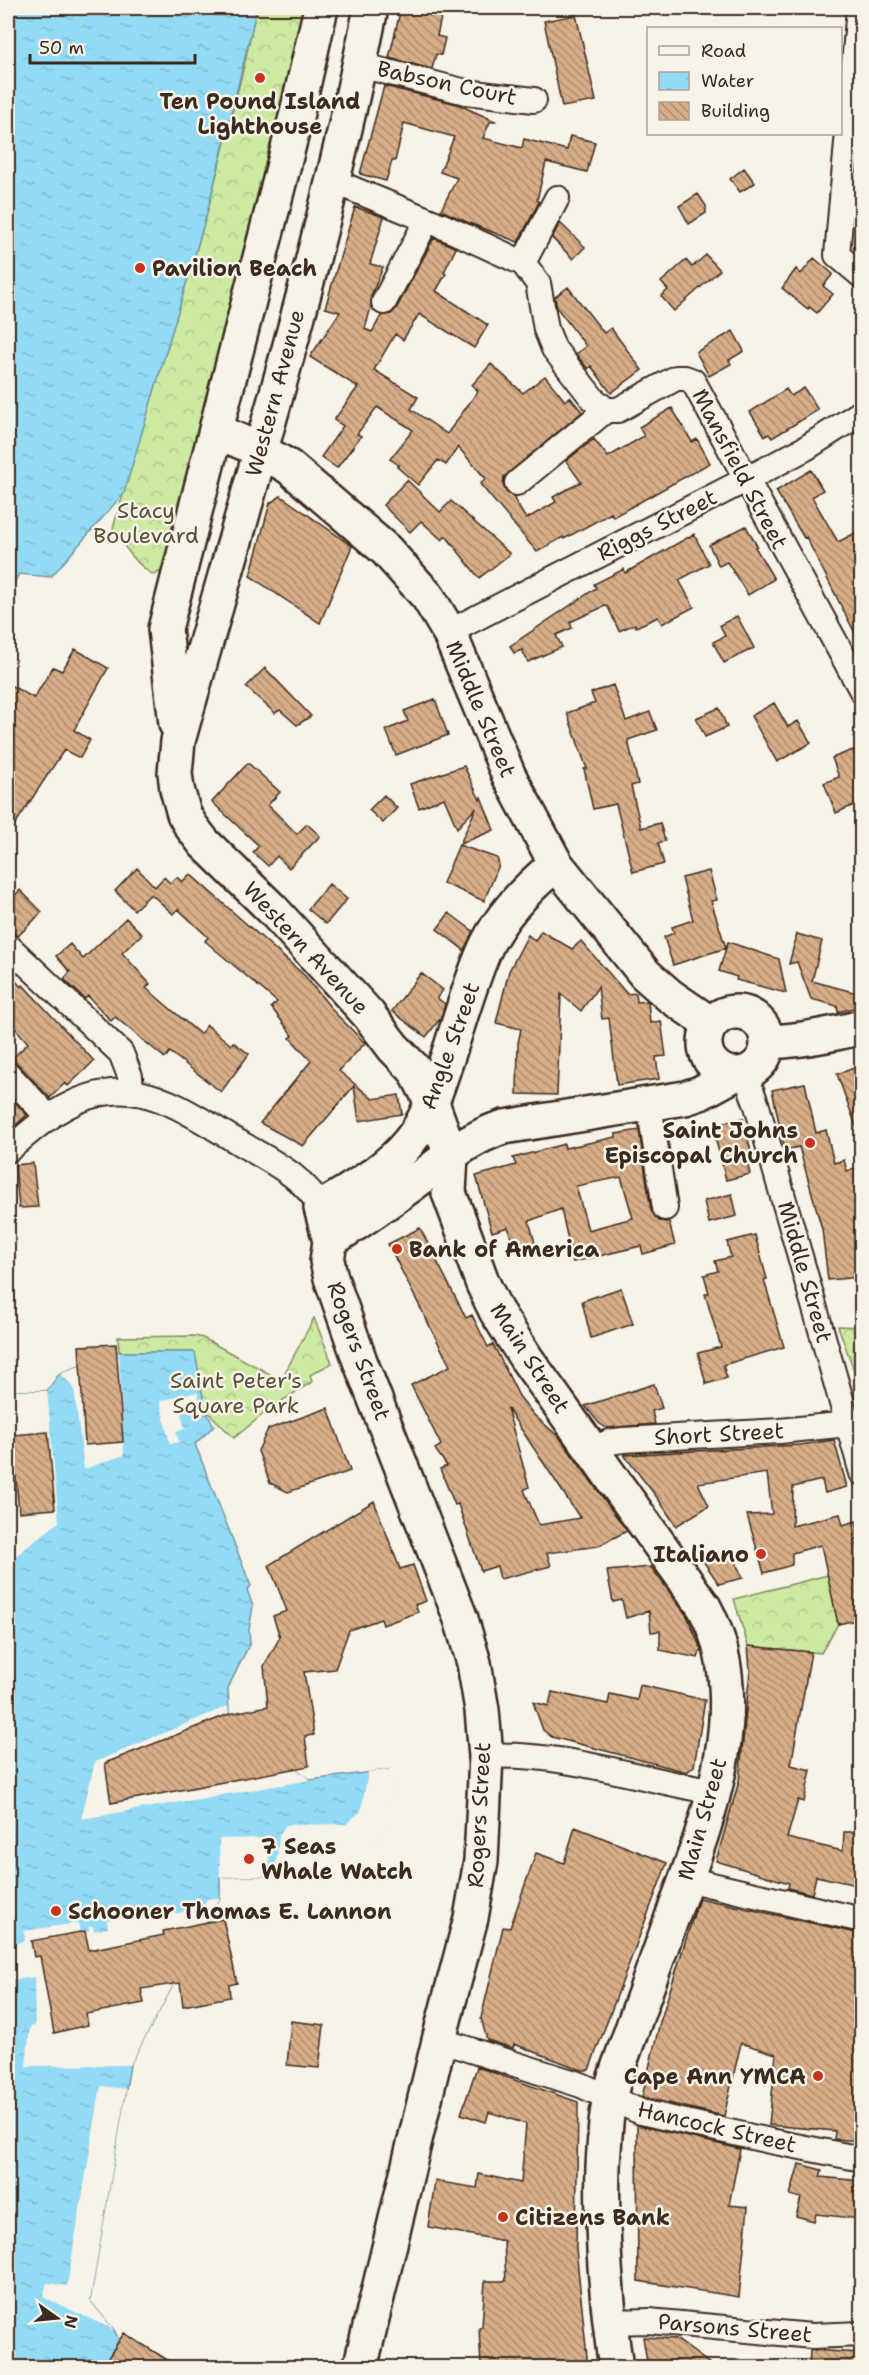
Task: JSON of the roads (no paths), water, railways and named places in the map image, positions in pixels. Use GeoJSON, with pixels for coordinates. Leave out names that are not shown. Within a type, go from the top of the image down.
{"type":"FeatureCollection","features":[{"type":"Feature","properties":{"kind":"main road","name":"Western Avenue"},"geometry":{"type":"LineString","coordinates":[[178,741],[165,629],[296,117],[321,8]]}},
{"type":"Feature","properties":{"kind":"main road","name":"Western Avenue"},"geometry":{"type":"LineString","coordinates":[[371,8],[333,181],[178,741],[175,773],[184,814],[204,843],[272,909],[368,1014],[393,1047],[415,1070],[432,1103],[452,1155]]}},
{"type":"Feature","properties":{"kind":"main road","name":"Middle Street"},"geometry":{"type":"LineString","coordinates":[[216,431],[260,450],[289,467],[386,550],[428,597],[449,632],[509,776],[556,864],[645,974],[670,996],[711,1024]]}},
{"type":"Feature","properties":{"kind":"main road","name":"Angle Street"},"geometry":{"type":"LineString","coordinates":[[321,1208],[379,1169],[408,1144],[420,1128],[432,1103],[484,950],[531,885],[556,864]]}},
{"type":"Feature","properties":{"kind":"main road"},"geometry":{"type":"LineString","coordinates":[[330,1241],[414,1183],[452,1155],[464,1143],[484,1133],[504,1127],[693,1096],[740,1074],[761,1061],[767,1042],[760,1024],[745,1013],[727,1013],[711,1024],[705,1042],[710,1061],[717,1068],[740,1074]]}},
{"type":"Feature","properties":{"kind":"main road"},"geometry":{"type":"LineString","coordinates":[[767,1042],[825,1037],[861,1027]]}},
{"type":"Feature","properties":{"kind":"main road","name":"Main Street"},"geometry":{"type":"LineString","coordinates":[[452,1155],[449,1194],[483,1284],[496,1311],[526,1358],[704,1607],[717,1635],[725,1679],[724,1738],[714,1792],[686,1879],[616,2071],[610,2098],[604,2137],[602,2239],[609,2322],[616,2367]]}},
{"type":"Feature","properties":{"kind":"main road"},"geometry":{"type":"LineString","coordinates":[[379,1169],[430,1190],[449,1194]]}},
{"type":"Feature","properties":{"kind":"main road","name":"Rogers Street"},"geometry":{"type":"LineString","coordinates":[[321,1208],[330,1241],[327,1261],[331,1278],[360,1361],[464,1628],[474,1663],[486,1756],[482,1861],[471,1918],[360,2367]]}},
{"type":"Feature","properties":{"kind":"street"},"geometry":{"type":"LineString","coordinates":[[859,8],[837,255],[861,276]]}},
{"type":"Feature","properties":{"kind":"street","name":"Babson Court"},"geometry":{"type":"LineString","coordinates":[[360,64],[466,92],[534,100]]}},
{"type":"Feature","properties":{"kind":"street"},"geometry":{"type":"LineString","coordinates":[[333,181],[523,263],[538,283],[546,329],[554,349],[586,391],[606,410],[517,483]]}},
{"type":"Feature","properties":{"kind":"street"},"geometry":{"type":"LineString","coordinates":[[523,263],[557,198]]}},
{"type":"Feature","properties":{"kind":"street"},"geometry":{"type":"LineString","coordinates":[[384,302],[427,220]]}},
{"type":"Feature","properties":{"kind":"street","name":"Mansfield Street"},"geometry":{"type":"LineString","coordinates":[[606,410],[618,410],[676,378],[690,380],[696,386],[861,692]]}},
{"type":"Feature","properties":{"kind":"street","name":"Riggs Street"},"geometry":{"type":"LineString","coordinates":[[449,632],[806,448],[861,412]]}},
{"type":"Feature","properties":{"kind":"street"},"geometry":{"type":"LineString","coordinates":[[8,946],[121,1053],[130,1076],[131,1090]]}},
{"type":"Feature","properties":{"kind":"street"},"geometry":{"type":"LineString","coordinates":[[8,1074],[49,1118]]}},
{"type":"Feature","properties":{"kind":"street","name":"Middle Street"},"geometry":{"type":"LineString","coordinates":[[740,1074],[757,1106],[851,1397],[848,1424],[861,1473]]}},
{"type":"Feature","properties":{"kind":"street"},"geometry":{"type":"LineString","coordinates":[[8,1150],[49,1118],[76,1102],[102,1094],[131,1090],[167,1101],[276,1164],[311,1191],[321,1208]]}},
{"type":"Feature","properties":{"kind":"street"},"geometry":{"type":"LineString","coordinates":[[649,1104],[665,1208]]}},
{"type":"Feature","properties":{"kind":"street","name":"Short Street"},"geometry":{"type":"LineString","coordinates":[[592,1450],[609,1442],[623,1440],[780,1431],[848,1424]]}},
{"type":"Feature","properties":{"kind":"street"},"geometry":{"type":"LineString","coordinates":[[486,1756],[520,1755],[556,1759],[714,1792]]}},
{"type":"Feature","properties":{"kind":"street"},"geometry":{"type":"LineString","coordinates":[[686,1879],[861,1920]]}},
{"type":"Feature","properties":{"kind":"street","name":"Hancock Street"},"geometry":{"type":"LineString","coordinates":[[440,2040],[581,2085],[641,2112],[861,2159]]}},
{"type":"Feature","properties":{"kind":"street","name":"Parsons Street"},"geometry":{"type":"LineString","coordinates":[[609,2322],[650,2320],[812,2336],[861,2334]]}},
{"type":"Feature","properties":{"kind":"water"},"geometry":{"type":"Polygon","coordinates":[[[8,8],[257,8],[206,217],[124,493],[51,577],[19,574],[8,594],[8,8]]]}},
{"type":"Feature","properties":{"kind":"water"},"geometry":{"type":"Polygon","coordinates":[[[119,1352],[195,1352],[205,1409],[214,1426],[195,1444],[251,1586],[247,1590],[253,1606],[249,1630],[250,1643],[228,1688],[229,1714],[310,1780],[388,1770],[385,1817],[298,1842],[293,1847],[289,1875],[220,1877],[220,1898],[130,2065],[90,2301],[114,2330],[119,2340],[103,2367],[8,2367],[8,1391],[47,1391],[60,1373],[119,1352]]]}},
{"type":"Feature","properties":{"kind":"place","name":"Ten Pound Island Lighthouse"},"geometry":{"type":"Point","coordinates":[260,78]}},
{"type":"Feature","properties":{"kind":"place","name":"Pavilion Beach"},"geometry":{"type":"Point","coordinates":[140,268]}},
{"type":"Feature","properties":{"kind":"place","name":"Saint Johns Episcopal Church"},"geometry":{"type":"Point","coordinates":[810,1143]}},
{"type":"Feature","properties":{"kind":"place","name":"Bank of America"},"geometry":{"type":"Point","coordinates":[397,1249]}},
{"type":"Feature","properties":{"kind":"place","name":"Italiano"},"geometry":{"type":"Point","coordinates":[761,1554]}},
{"type":"Feature","properties":{"kind":"place","name":"7 Seas Whale Watch"},"geometry":{"type":"Point","coordinates":[249,1859]}},
{"type":"Feature","properties":{"kind":"place","name":"Schooner Thomas E. Lannon"},"geometry":{"type":"Point","coordinates":[56,1911]}},
{"type":"Feature","properties":{"kind":"place","name":"Cape Ann YMCA"},"geometry":{"type":"Point","coordinates":[818,2076]}},
{"type":"Feature","properties":{"kind":"place","name":"Citizens Bank"},"geometry":{"type":"Point","coordinates":[503,2217]}},
{"type":"Feature","properties":{"kind":"park label","name":"Stacy Boulevard"},"geometry":{"type":"Point","coordinates":[146,522]}},
{"type":"Feature","properties":{"kind":"park label","name":"Saint Peter's Square Park"},"geometry":{"type":"Point","coordinates":[236,1392]}}]}
